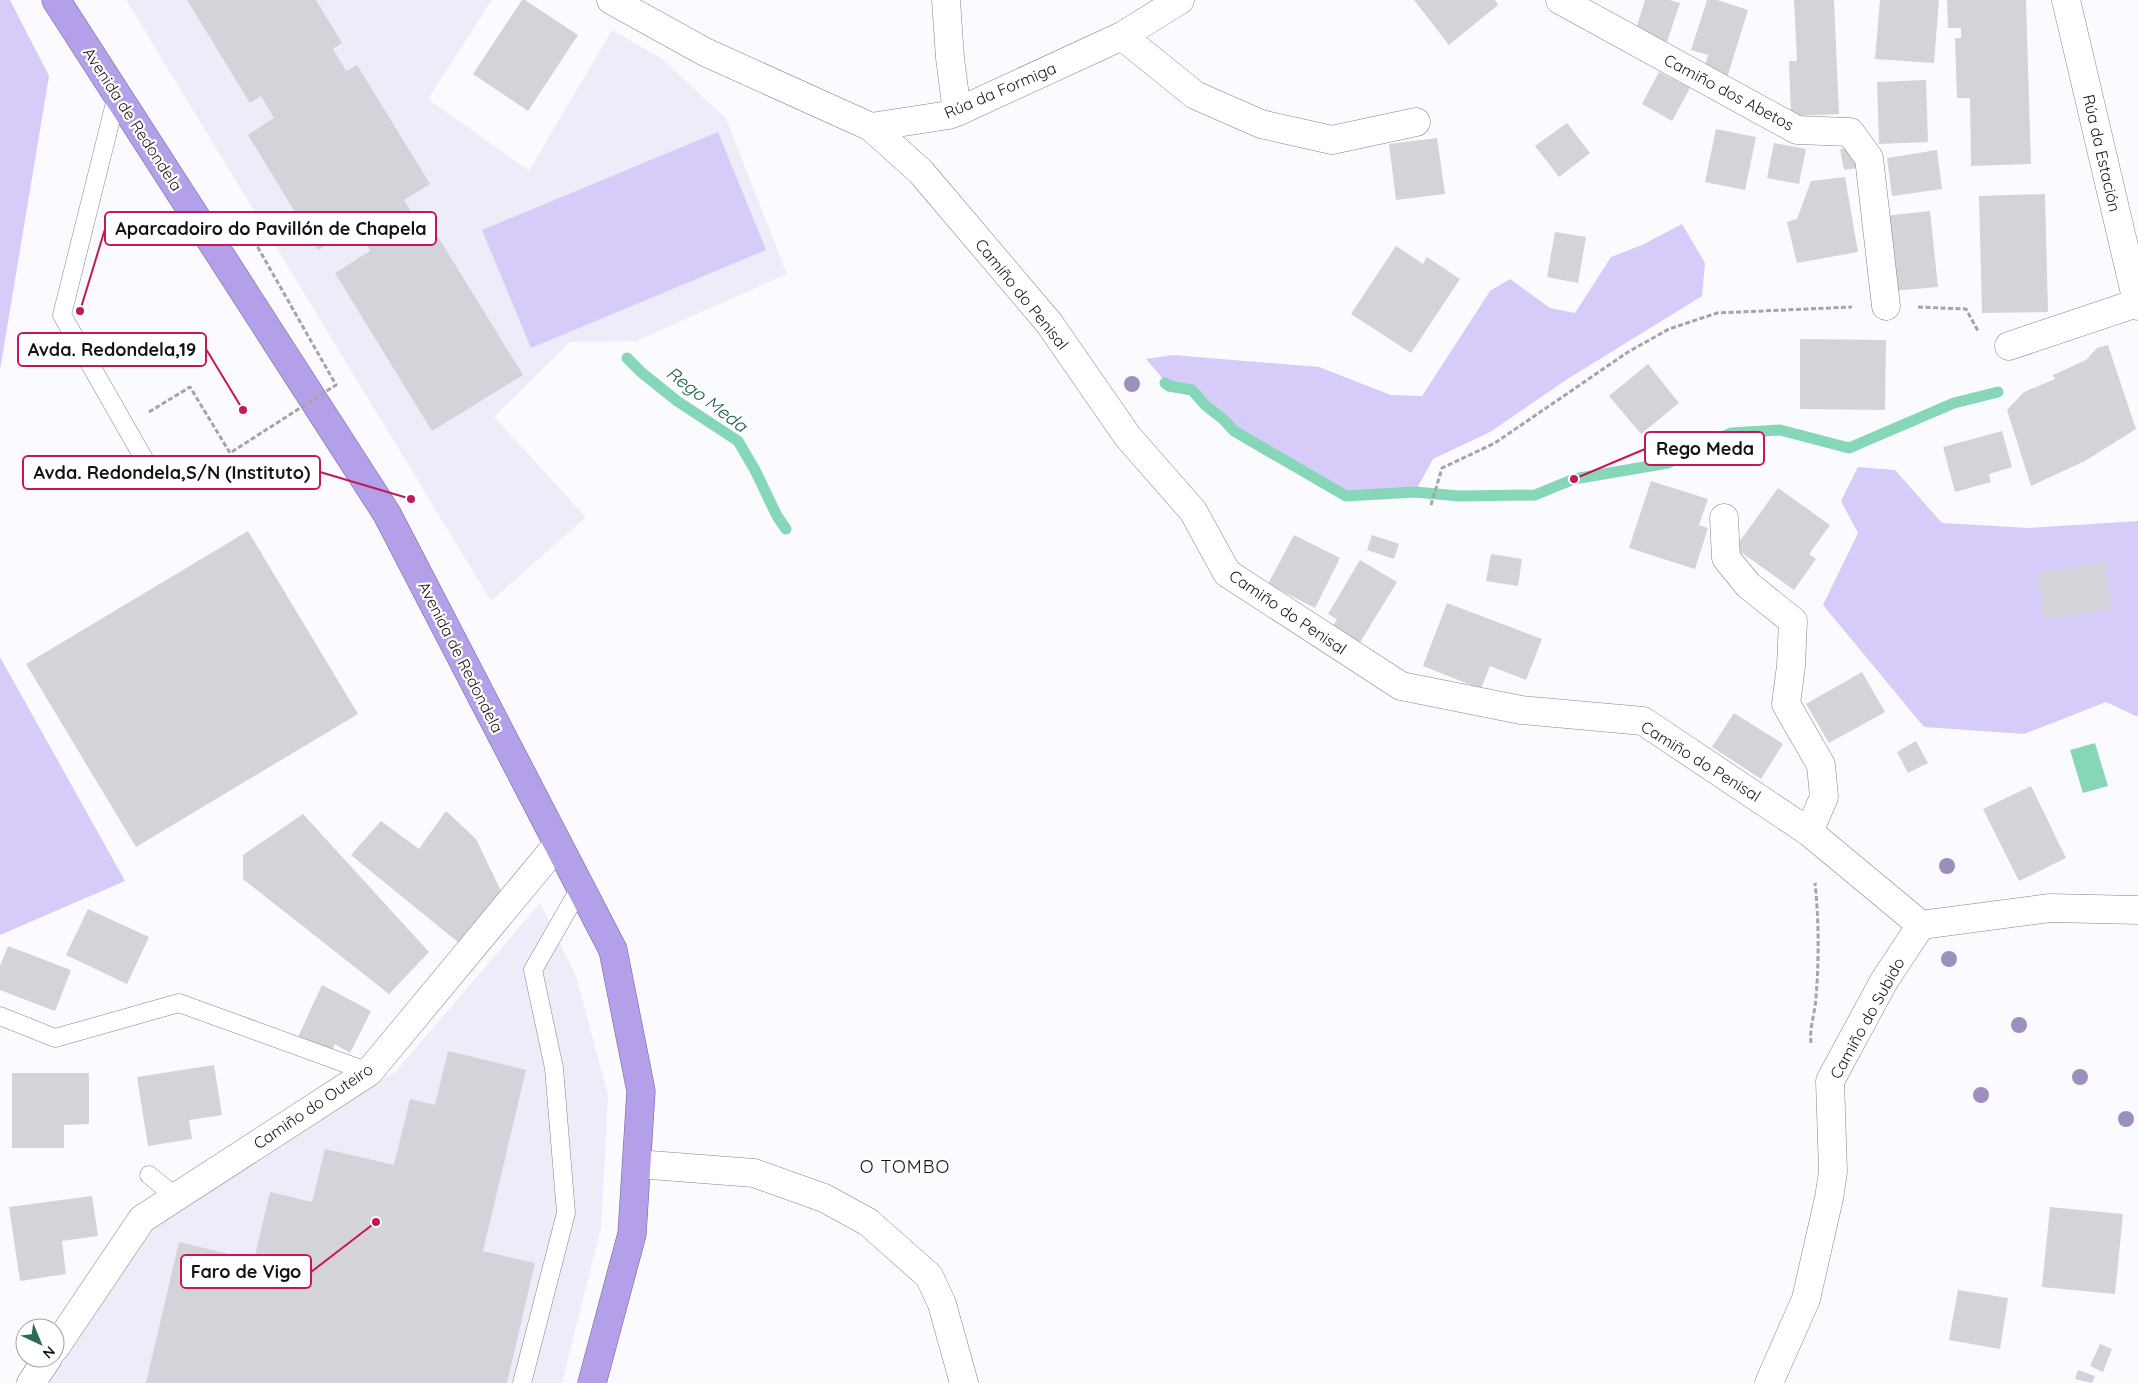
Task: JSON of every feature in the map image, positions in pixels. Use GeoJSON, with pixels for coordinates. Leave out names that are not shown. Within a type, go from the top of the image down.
{"type":"FeatureCollection","features":[{"type":"Feature","properties":{"kind":"highway","name":"Avenida de Redondela"},"geometry":{"type":"LineString","coordinates":[[56,0],[387,514],[613,950],[641,1091],[632,1234],[592,1383]]}},
{"type":"Feature","properties":{"kind":"street","name":"Camiño do Penisal"},"geometry":{"type":"LineString","coordinates":[[611,0],[705,52],[871,127],[921,172],[1042,316],[1128,437],[1193,510],[1227,573],[1400,686],[1521,710],[1643,721],[1809,832],[1921,925]]}},
{"type":"Feature","properties":{"kind":"street"},"geometry":{"type":"LineString","coordinates":[[946,0],[950,58],[957,112]]}},
{"type":"Feature","properties":{"kind":"street","name":"Rúa da Formiga"},"geometry":{"type":"LineString","coordinates":[[871,127],[949,115],[957,112],[1122,36],[1180,0]]}},
{"type":"Feature","properties":{"kind":"street","name":"Camiño dos Abetos"},"geometry":{"type":"LineString","coordinates":[[1560,0],[1797,130],[1850,132],[1869,158],[1886,306]]}},
{"type":"Feature","properties":{"kind":"street","name":"Rúa da Estación"},"geometry":{"type":"LineString","coordinates":[[2066,0],[2138,304]]}},
{"type":"Feature","properties":{"kind":"street"},"geometry":{"type":"LineString","coordinates":[[1122,36],[1195,95],[1261,124],[1332,140],[1416,122]]}},
{"type":"Feature","properties":{"kind":"street"},"geometry":{"type":"LineString","coordinates":[[2009,346],[2138,304]]}},
{"type":"Feature","properties":{"kind":"street"},"geometry":{"type":"LineString","coordinates":[[1724,518],[1726,558],[1748,585],[1793,620],[1791,666],[1786,704],[1820,765],[1824,797],[1809,832]]}},
{"type":"Feature","properties":{"kind":"street","name":"Camiño do Outeiro"},"geometry":{"type":"LineString","coordinates":[[65,1333],[142,1219],[369,1072],[558,844]]}},
{"type":"Feature","properties":{"kind":"street"},"geometry":{"type":"LineString","coordinates":[[1921,925],[2050,908],[2138,910]]}},
{"type":"Feature","properties":{"kind":"street","name":"Camiño do Subido"},"geometry":{"type":"LineString","coordinates":[[1769,1383],[1806,1299],[1830,1198],[1833,1172],[1830,1081],[1884,981],[1921,925]]}},
{"type":"Feature","properties":{"kind":"street"},"geometry":{"type":"LineString","coordinates":[[636,1164],[754,1173],[824,1198],[868,1222],[929,1276],[942,1304],[964,1383]]}},
{"type":"Feature","properties":{"kind":"street"},"geometry":{"type":"LineString","coordinates":[[31,1383],[41,1368]]}},
{"type":"Feature","properties":{"kind":"lane"},"geometry":{"type":"LineString","coordinates":[[117,95],[62,315],[148,466]]}},
{"type":"Feature","properties":{"kind":"lane"},"geometry":{"type":"LineString","coordinates":[[522,1383],[566,1213],[554,1068],[533,970],[580,888]]}},
{"type":"Feature","properties":{"kind":"lane"},"geometry":{"type":"LineString","coordinates":[[0,1016],[55,1038],[179,1003],[369,1072]]}},
{"type":"Feature","properties":{"kind":"lane"},"geometry":{"type":"LineString","coordinates":[[149,1175],[176,1197]]}},
{"type":"Feature","properties":{"kind":"path"},"geometry":{"type":"LineString","coordinates":[[149,412],[190,387],[230,453],[336,385],[240,216]]}},
{"type":"Feature","properties":{"kind":"path"},"geometry":{"type":"LineString","coordinates":[[1431,505],[1442,468],[1495,442],[1628,352],[1669,329],[1717,313],[1886,306],[1966,309],[1988,350],[2009,346]]}},
{"type":"Feature","properties":{"kind":"path"},"geometry":{"type":"LineString","coordinates":[[1810,1035],[1816,993],[1818,922],[1814,880]]}},
{"type":"Feature","properties":{"kind":"shaded area"},"geometry":{"type":"Polygon","coordinates":[[[0,0],[10,0],[49,76],[0,370],[0,0]]]}},
{"type":"Feature","properties":{"kind":"shaded area"},"geometry":{"type":"Polygon","coordinates":[[[126,0],[492,0],[428,99],[529,171],[612,30],[662,59],[726,118],[787,274],[636,341],[570,342],[494,417],[586,517],[491,601],[126,0]]]}},
{"type":"Feature","properties":{"kind":"shaded area"},"geometry":{"type":"Polygon","coordinates":[[[718,132],[766,250],[531,348],[482,230],[718,132]]]}},
{"type":"Feature","properties":{"kind":"shaded area"},"geometry":{"type":"Polygon","coordinates":[[[1682,224],[1705,263],[1702,296],[1569,378],[1490,432],[1433,459],[1415,492],[1346,496],[1234,431],[1224,420],[1205,405],[1193,390],[1169,386],[1146,359],[1173,355],[1319,367],[1391,395],[1422,396],[1490,291],[1510,279],[1550,308],[1575,313],[1611,257],[1642,245],[1682,224]]]}},
{"type":"Feature","properties":{"kind":"shaded area"},"geometry":{"type":"Polygon","coordinates":[[[1858,467],[1895,470],[1942,523],[2029,528],[2138,521],[2138,717],[2106,702],[2024,734],[1924,727],[1823,605],[1858,533],[1841,501],[1858,467]]]}},
{"type":"Feature","properties":{"kind":"shaded area"},"geometry":{"type":"Polygon","coordinates":[[[0,657],[125,881],[0,935],[0,657]]]}},
{"type":"Feature","properties":{"kind":"shaded area"},"geometry":{"type":"Polygon","coordinates":[[[2095,743],[2108,786],[2083,793],[2070,750],[2095,743]]]}},
{"type":"Feature","properties":{"kind":"shaded area"},"geometry":{"type":"Polygon","coordinates":[[[540,903],[576,976],[608,1095],[601,1228],[562,1383],[44,1383],[54,1368],[65,1368],[65,1351],[147,1227],[396,1071],[540,903]]]}},
{"type":"Feature","properties":{"kind":"building"},"geometry":{"type":"Polygon","coordinates":[[[187,0],[316,0],[342,43],[333,49],[346,71],[357,65],[430,184],[404,200],[419,224],[427,219],[523,375],[432,431],[335,273],[370,251],[356,227],[318,250],[248,135],[274,118],[261,96],[250,103],[187,0]]]}},
{"type":"Feature","properties":{"kind":"building"},"geometry":{"type":"Polygon","coordinates":[[[522,0],[525,0],[578,35],[528,111],[473,74],[522,0]]]}},
{"type":"Feature","properties":{"kind":"building"},"geometry":{"type":"Polygon","coordinates":[[[1414,0],[1495,0],[1498,5],[1449,45],[1414,0]]]}},
{"type":"Feature","properties":{"kind":"building"},"geometry":{"type":"Polygon","coordinates":[[[1645,0],[1669,0],[1680,3],[1667,42],[1635,32],[1645,0]]]}},
{"type":"Feature","properties":{"kind":"building"},"geometry":{"type":"Polygon","coordinates":[[[1707,0],[1717,0],[1748,10],[1726,81],[1703,73],[1708,55],[1691,50],[1707,0]]]}},
{"type":"Feature","properties":{"kind":"building"},"geometry":{"type":"Polygon","coordinates":[[[1794,0],[1834,0],[1839,114],[1791,116],[1789,61],[1797,61],[1794,0]]]}},
{"type":"Feature","properties":{"kind":"building"},"geometry":{"type":"Polygon","coordinates":[[[1880,0],[1939,0],[1934,63],[1875,59],[1880,0]]]}},
{"type":"Feature","properties":{"kind":"building"},"geometry":{"type":"Polygon","coordinates":[[[1947,0],[2026,0],[2031,164],[1971,166],[1970,98],[1957,98],[1955,38],[1961,38],[1961,28],[1948,28],[1947,0]]]}},
{"type":"Feature","properties":{"kind":"building"},"geometry":{"type":"Polygon","coordinates":[[[1659,72],[1690,88],[1672,121],[1642,104],[1659,72]]]}},
{"type":"Feature","properties":{"kind":"building"},"geometry":{"type":"Polygon","coordinates":[[[1926,80],[1928,142],[1879,144],[1877,82],[1926,80]]]}},
{"type":"Feature","properties":{"kind":"building"},"geometry":{"type":"Polygon","coordinates":[[[1567,123],[1590,153],[1559,177],[1535,146],[1567,123]]]}},
{"type":"Feature","properties":{"kind":"building"},"geometry":{"type":"Polygon","coordinates":[[[1716,129],[1756,137],[1745,190],[1705,182],[1716,129]]]}},
{"type":"Feature","properties":{"kind":"building"},"geometry":{"type":"Polygon","coordinates":[[[1437,138],[1445,194],[1396,200],[1389,144],[1437,138]]]}},
{"type":"Feature","properties":{"kind":"building"},"geometry":{"type":"Polygon","coordinates":[[[1774,143],[1806,149],[1799,184],[1767,178],[1774,143]]]}},
{"type":"Feature","properties":{"kind":"building"},"geometry":{"type":"Polygon","coordinates":[[[1852,147],[1856,168],[1844,170],[1840,149],[1852,147]]]}},
{"type":"Feature","properties":{"kind":"building"},"geometry":{"type":"Polygon","coordinates":[[[1937,150],[1942,189],[1892,196],[1887,158],[1937,150]]]}},
{"type":"Feature","properties":{"kind":"building"},"geometry":{"type":"Polygon","coordinates":[[[1845,177],[1858,252],[1797,263],[1787,222],[1797,219],[1811,181],[1845,177]]]}},
{"type":"Feature","properties":{"kind":"building"},"geometry":{"type":"Polygon","coordinates":[[[2045,194],[2048,312],[1982,313],[1979,196],[2045,194]]]}},
{"type":"Feature","properties":{"kind":"building"},"geometry":{"type":"Polygon","coordinates":[[[1930,211],[1938,287],[1892,291],[1884,216],[1930,211]]]}},
{"type":"Feature","properties":{"kind":"building"},"geometry":{"type":"Polygon","coordinates":[[[1555,232],[1586,237],[1578,283],[1547,277],[1555,232]]]}},
{"type":"Feature","properties":{"kind":"building"},"geometry":{"type":"Polygon","coordinates":[[[1396,246],[1423,264],[1427,257],[1460,279],[1411,353],[1351,314],[1396,246]]]}},
{"type":"Feature","properties":{"kind":"building"},"geometry":{"type":"Polygon","coordinates":[[[1800,339],[1886,340],[1885,410],[1800,409],[1800,339]]]}},
{"type":"Feature","properties":{"kind":"building"},"geometry":{"type":"Polygon","coordinates":[[[2108,345],[2136,429],[2085,461],[2031,486],[2007,410],[2024,392],[2055,379],[2053,375],[2086,360],[2097,348],[2108,345]]]}},
{"type":"Feature","properties":{"kind":"building"},"geometry":{"type":"Polygon","coordinates":[[[1648,364],[1679,403],[1641,434],[1609,396],[1648,364]]]}},
{"type":"Feature","properties":{"kind":"building"},"geometry":{"type":"Polygon","coordinates":[[[2002,431],[2012,467],[1989,474],[1991,482],[1955,492],[1943,447],[2002,431]]]}},
{"type":"Feature","properties":{"kind":"building"},"geometry":{"type":"Polygon","coordinates":[[[1651,481],[1708,499],[1699,525],[1708,528],[1695,569],[1629,548],[1651,481]]]}},
{"type":"Feature","properties":{"kind":"building"},"geometry":{"type":"Polygon","coordinates":[[[1778,488],[1830,525],[1809,554],[1816,559],[1794,590],[1735,548],[1778,488]]]}},
{"type":"Feature","properties":{"kind":"building"},"geometry":{"type":"Polygon","coordinates":[[[248,531],[358,714],[136,847],[26,664],[248,531]]]}},
{"type":"Feature","properties":{"kind":"building"},"geometry":{"type":"Polygon","coordinates":[[[1294,535],[1340,558],[1315,608],[1268,584],[1294,535]]]}},
{"type":"Feature","properties":{"kind":"building"},"geometry":{"type":"Polygon","coordinates":[[[1372,535],[1399,544],[1394,559],[1367,550],[1372,535]]]}},
{"type":"Feature","properties":{"kind":"building"},"geometry":{"type":"Polygon","coordinates":[[[1491,554],[1522,559],[1518,586],[1486,581],[1491,554]]]}},
{"type":"Feature","properties":{"kind":"building"},"geometry":{"type":"Polygon","coordinates":[[[1360,560],[1397,582],[1359,644],[1332,628],[1337,619],[1328,614],[1360,560]]]}},
{"type":"Feature","properties":{"kind":"building"},"geometry":{"type":"Polygon","coordinates":[[[2104,562],[2112,608],[2045,620],[2037,573],[2104,562]]]}},
{"type":"Feature","properties":{"kind":"building"},"geometry":{"type":"Polygon","coordinates":[[[1447,603],[1542,639],[1526,680],[1490,666],[1481,689],[1423,666],[1447,603]]]}},
{"type":"Feature","properties":{"kind":"building"},"geometry":{"type":"Polygon","coordinates":[[[1862,672],[1885,712],[1829,743],[1806,704],[1862,672]]]}},
{"type":"Feature","properties":{"kind":"building"},"geometry":{"type":"Polygon","coordinates":[[[1734,713],[1783,744],[1761,779],[1712,747],[1734,713]]]}},
{"type":"Feature","properties":{"kind":"building"},"geometry":{"type":"Polygon","coordinates":[[[1916,741],[1928,763],[1908,773],[1897,752],[1916,741]]]}},
{"type":"Feature","properties":{"kind":"building"},"geometry":{"type":"Polygon","coordinates":[[[2031,786],[2066,858],[2019,881],[1983,809],[2031,786]]]}},
{"type":"Feature","properties":{"kind":"building"},"geometry":{"type":"Polygon","coordinates":[[[446,811],[476,839],[501,891],[459,943],[351,855],[381,821],[419,849],[446,811]]]}},
{"type":"Feature","properties":{"kind":"building"},"geometry":{"type":"Polygon","coordinates":[[[303,814],[429,952],[389,994],[243,879],[243,855],[303,814]]]}},
{"type":"Feature","properties":{"kind":"building"},"geometry":{"type":"Polygon","coordinates":[[[88,909],[149,937],[127,984],[66,955],[88,909]]]}},
{"type":"Feature","properties":{"kind":"building"},"geometry":{"type":"Polygon","coordinates":[[[8,946],[71,970],[55,1011],[0,990],[0,966],[8,946]]]}},
{"type":"Feature","properties":{"kind":"building"},"geometry":{"type":"Polygon","coordinates":[[[322,985],[371,1011],[350,1053],[335,1044],[331,1052],[298,1037],[322,985]]]}},
{"type":"Feature","properties":{"kind":"building"},"geometry":{"type":"Polygon","coordinates":[[[448,1051],[526,1070],[483,1251],[535,1263],[507,1383],[146,1383],[179,1242],[254,1260],[270,1192],[312,1202],[325,1149],[394,1165],[410,1099],[435,1105],[448,1051]]]}},
{"type":"Feature","properties":{"kind":"building"},"geometry":{"type":"Polygon","coordinates":[[[214,1065],[222,1115],[189,1120],[192,1139],[148,1146],[137,1077],[214,1065]]]}},
{"type":"Feature","properties":{"kind":"building"},"geometry":{"type":"Polygon","coordinates":[[[12,1073],[89,1073],[89,1124],[64,1125],[64,1148],[12,1148],[12,1073]]]}},
{"type":"Feature","properties":{"kind":"building"},"geometry":{"type":"Polygon","coordinates":[[[92,1196],[98,1236],[62,1241],[66,1274],[20,1281],[9,1207],[92,1196]]]}},
{"type":"Feature","properties":{"kind":"building"},"geometry":{"type":"Polygon","coordinates":[[[2050,1207],[2123,1214],[2115,1294],[2042,1287],[2050,1207]]]}},
{"type":"Feature","properties":{"kind":"building"},"geometry":{"type":"Polygon","coordinates":[[[1958,1290],[2008,1298],[2000,1349],[1949,1340],[1958,1290]]]}},
{"type":"Feature","properties":{"kind":"building"},"geometry":{"type":"Polygon","coordinates":[[[2100,1344],[2112,1349],[2103,1372],[2090,1366],[2100,1344]]]}},
{"type":"Feature","properties":{"kind":"building"},"geometry":{"type":"Polygon","coordinates":[[[2078,1370],[2095,1376],[2092,1383],[2075,1379],[2078,1370]]]}},
{"type":"Feature","properties":{"kind":"waterway","name":"Rego Meda"},"geometry":{"type":"LineString","coordinates":[[627,358],[677,401],[738,441],[755,470],[777,516],[786,529]]}},
{"type":"Feature","properties":{"kind":"waterway","name":"Rego Meda"},"geometry":{"type":"LineString","coordinates":[[1165,383],[1169,386],[1192,390],[1205,405],[1224,420],[1234,431],[1346,496],[1415,492],[1459,496],[1535,495],[1574,479],[1668,463],[1731,433],[1780,430],[1849,448],[1954,403],[1998,392]]}},
{"type":"Feature","properties":{"kind":"place","name":"Aparcadoiro do Pavillón de Chapela"},"geometry":{"type":"Point","coordinates":[80,311]}},
{"type":"Feature","properties":{"kind":"place","name":"Avda. Redondela,19"},"geometry":{"type":"Point","coordinates":[243,410]}},
{"type":"Feature","properties":{"kind":"place","name":"Rego Meda"},"geometry":{"type":"Point","coordinates":[1574,479]}},
{"type":"Feature","properties":{"kind":"place","name":"Avda. Redondela,S/N (Instituto)"},"geometry":{"type":"Point","coordinates":[411,499]}},
{"type":"Feature","properties":{"kind":"place","name":"Faro de Vigo"},"geometry":{"type":"Point","coordinates":[376,1222]}},
{"type":"Feature","properties":{"kind":"district","name":"O TOMBO"},"geometry":{"type":"Point","coordinates":[905,1166]}}]}
